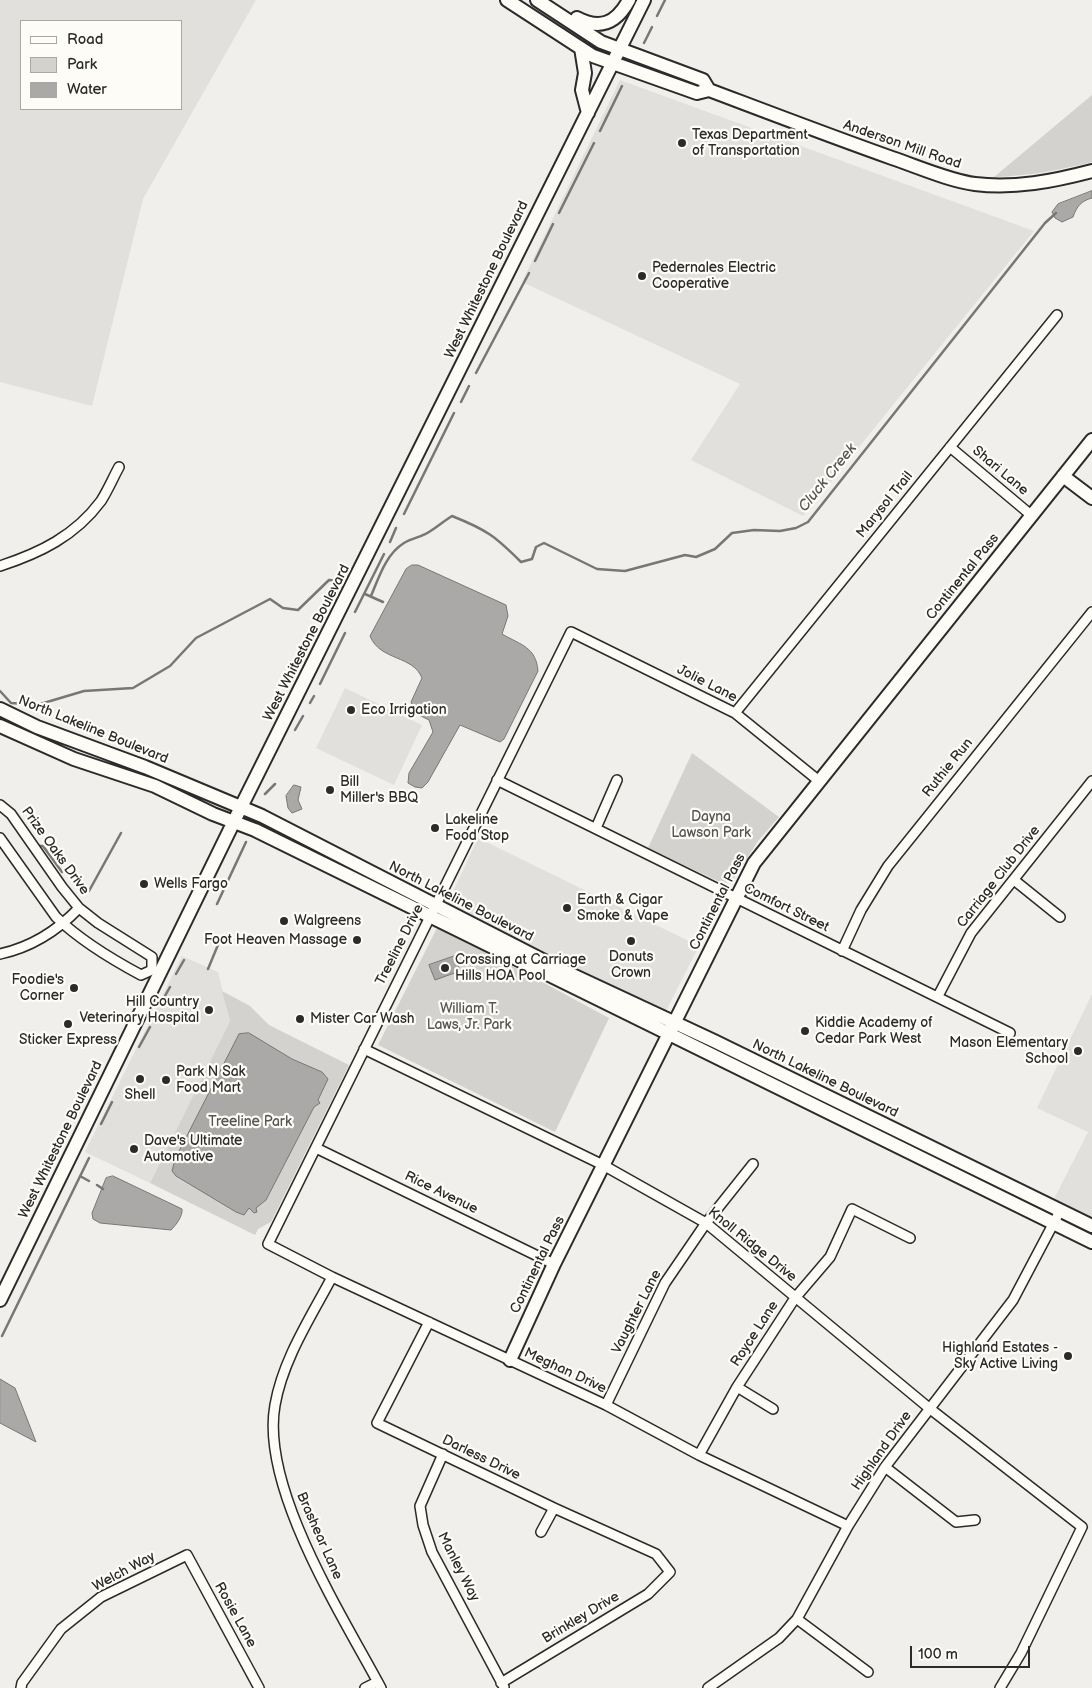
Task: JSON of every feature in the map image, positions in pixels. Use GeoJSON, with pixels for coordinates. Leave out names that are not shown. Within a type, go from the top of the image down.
{"type":"FeatureCollection","features":[{"type":"Feature","properties":{"kind":"main road","name":"Anderson Mill Road"},"geometry":{"type":"LineString","coordinates":[[507,0],[593,56],[614,62],[636,73],[697,93],[709,90],[813,130],[974,184],[1019,185],[1060,179],[1092,171]]}},
{"type":"Feature","properties":{"kind":"main road","name":"Anderson Mill Road"},"geometry":{"type":"LineString","coordinates":[[537,0],[601,42],[703,80],[709,90]]}},
{"type":"Feature","properties":{"kind":"main road"},"geometry":{"type":"LineString","coordinates":[[553,10],[564,11],[590,25],[602,26],[614,18],[629,0]]}},
{"type":"Feature","properties":{"kind":"main road","name":"West Whitestone Boulevard"},"geometry":{"type":"LineString","coordinates":[[0,1300],[155,972],[234,822],[358,576],[491,303],[644,0]]}},
{"type":"Feature","properties":{"kind":"main road"},"geometry":{"type":"LineString","coordinates":[[581,48],[585,73],[582,90],[588,113]]}},
{"type":"Feature","properties":{"kind":"main road","name":"Continental Pass"},"geometry":{"type":"LineString","coordinates":[[510,1360],[554,1264],[754,863],[1092,440]]}},
{"type":"Feature","properties":{"kind":"main road"},"geometry":{"type":"LineString","coordinates":[[1063,476],[1092,498]]}},
{"type":"Feature","properties":{"kind":"main road","name":"North Lakeline Boulevard"},"geometry":{"type":"LineString","coordinates":[[0,709],[46,731],[145,767],[262,816],[432,911]]}},
{"type":"Feature","properties":{"kind":"main road","name":"North Lakeline Boulevard"},"geometry":{"type":"LineString","coordinates":[[0,726],[74,759],[155,786],[432,911],[671,1028],[1092,1226]]}},
{"type":"Feature","properties":{"kind":"main road","name":"North Lakeline Boulevard"},"geometry":{"type":"LineString","coordinates":[[671,1028],[1092,1242]]}},
{"type":"Feature","properties":{"kind":"street","name":"Marysol Trail"},"geometry":{"type":"LineString","coordinates":[[735,713],[1057,315]]}},
{"type":"Feature","properties":{"kind":"street","name":"Shari Lane"},"geometry":{"type":"LineString","coordinates":[[950,447],[1032,515]]}},
{"type":"Feature","properties":{"kind":"street"},"geometry":{"type":"LineString","coordinates":[[0,566],[46,549],[78,527],[102,499],[120,467]]}},
{"type":"Feature","properties":{"kind":"street","name":"Ruthie Run"},"geometry":{"type":"LineString","coordinates":[[842,951],[861,910],[888,866],[1092,612]]}},
{"type":"Feature","properties":{"kind":"street","name":"Jolie Lane"},"geometry":{"type":"LineString","coordinates":[[571,632],[735,713],[819,781]]}},
{"type":"Feature","properties":{"kind":"street","name":"Treeline Drive"},"geometry":{"type":"LineString","coordinates":[[268,1244],[571,632]]}},
{"type":"Feature","properties":{"kind":"street","name":"Comfort Street"},"geometry":{"type":"LineString","coordinates":[[497,780],[1010,1033]]}},
{"type":"Feature","properties":{"kind":"street"},"geometry":{"type":"LineString","coordinates":[[596,828],[617,780]]}},
{"type":"Feature","properties":{"kind":"street","name":"Carriage Club Drive"},"geometry":{"type":"LineString","coordinates":[[938,996],[971,933],[1092,782]]}},
{"type":"Feature","properties":{"kind":"street","name":"Prize Oaks Drive"},"geometry":{"type":"LineString","coordinates":[[0,805],[11,814],[62,887],[80,908],[98,923],[152,957],[155,972]]}},
{"type":"Feature","properties":{"kind":"street"},"geometry":{"type":"LineString","coordinates":[[0,838],[56,917],[63,924],[110,958],[141,975],[155,972]]}},
{"type":"Feature","properties":{"kind":"street"},"geometry":{"type":"LineString","coordinates":[[1014,880],[1060,917]]}},
{"type":"Feature","properties":{"kind":"street"},"geometry":{"type":"LineString","coordinates":[[0,954],[21,949],[63,924],[80,908]]}},
{"type":"Feature","properties":{"kind":"street","name":"Knoll Ridge Drive"},"geometry":{"type":"LineString","coordinates":[[364,1048],[603,1165],[706,1223],[929,1408],[1082,1527],[1021,1653],[1000,1688]]}},
{"type":"Feature","properties":{"kind":"street","name":"Rice Avenue"},"geometry":{"type":"LineString","coordinates":[[316,1148],[554,1264]]}},
{"type":"Feature","properties":{"kind":"street","name":"Vaughter Lane"},"geometry":{"type":"LineString","coordinates":[[606,1405],[665,1283],[706,1223],[753,1164]]}},
{"type":"Feature","properties":{"kind":"street","name":"Royce Lane"},"geometry":{"type":"LineString","coordinates":[[699,1454],[737,1387],[795,1298],[830,1257],[852,1209],[910,1238]]}},
{"type":"Feature","properties":{"kind":"street","name":"Highland Drive"},"geometry":{"type":"LineString","coordinates":[[714,1686],[779,1638],[796,1619],[848,1526],[885,1467],[1013,1300],[1060,1211]]}},
{"type":"Feature","properties":{"kind":"street","name":"Meghan Drive"},"geometry":{"type":"LineString","coordinates":[[268,1244],[332,1277],[606,1405],[699,1454],[848,1526]]}},
{"type":"Feature","properties":{"kind":"street","name":"Brashear Lane"},"geometry":{"type":"LineString","coordinates":[[332,1277],[280,1382],[274,1405],[271,1435],[287,1502],[325,1583],[379,1685]]}},
{"type":"Feature","properties":{"kind":"street","name":"Darless Drive"},"geometry":{"type":"LineString","coordinates":[[429,1322],[377,1423],[554,1508],[656,1554],[670,1572]]}},
{"type":"Feature","properties":{"kind":"street"},"geometry":{"type":"LineString","coordinates":[[737,1387],[773,1409]]}},
{"type":"Feature","properties":{"kind":"street","name":"Manley Way"},"geometry":{"type":"LineString","coordinates":[[443,1454],[420,1506],[424,1525],[432,1552],[503,1685]]}},
{"type":"Feature","properties":{"kind":"street"},"geometry":{"type":"LineString","coordinates":[[885,1467],[956,1522],[975,1520]]}},
{"type":"Feature","properties":{"kind":"street"},"geometry":{"type":"LineString","coordinates":[[541,1532],[554,1508]]}},
{"type":"Feature","properties":{"kind":"street","name":"Welch Way"},"geometry":{"type":"LineString","coordinates":[[22,1688],[22,1683],[62,1629],[94,1602],[187,1554]]}},
{"type":"Feature","properties":{"kind":"street","name":"Rosie Lane"},"geometry":{"type":"LineString","coordinates":[[187,1554],[260,1688]]}},
{"type":"Feature","properties":{"kind":"street","name":"Brinkley Drive"},"geometry":{"type":"LineString","coordinates":[[503,1685],[648,1594],[670,1572]]}},
{"type":"Feature","properties":{"kind":"street"},"geometry":{"type":"LineString","coordinates":[[796,1619],[868,1672]]}},
{"type":"Feature","properties":{"kind":"street"},"geometry":{"type":"LineString","coordinates":[[365,1688],[379,1685]]}},
{"type":"Feature","properties":{"kind":"shaded area"},"geometry":{"type":"Polygon","coordinates":[[[0,0],[256,0],[143,199],[92,406],[0,382],[0,0]]]}},
{"type":"Feature","properties":{"kind":"shaded area"},"geometry":{"type":"Polygon","coordinates":[[[620,80],[1034,231],[803,516],[691,460],[740,384],[522,282],[620,80]]]}},
{"type":"Feature","properties":{"kind":"shaded area"},"geometry":{"type":"Polygon","coordinates":[[[345,688],[422,725],[394,785],[316,748],[345,688]]]}},
{"type":"Feature","properties":{"kind":"shaded area"},"geometry":{"type":"Polygon","coordinates":[[[478,838],[699,946],[665,1013],[446,907],[478,838]]]}},
{"type":"Feature","properties":{"kind":"shaded area"},"geometry":{"type":"Polygon","coordinates":[[[182,956],[218,972],[230,1021],[150,1183],[85,1152],[182,956]]]}},
{"type":"Feature","properties":{"kind":"shaded area","name":"Mason Elementary School"},"geometry":{"type":"Polygon","coordinates":[[[1092,994],[1092,1219],[1054,1199],[1088,1132],[1037,1108],[1092,994]]]}},
{"type":"Feature","properties":{"kind":"green space"},"geometry":{"type":"Polygon","coordinates":[[[1092,95],[1092,162],[1044,172],[994,177],[1092,95]]]}},
{"type":"Feature","properties":{"kind":"green space","name":"Dayna Lawson Park"},"geometry":{"type":"Polygon","coordinates":[[[692,753],[779,817],[758,841],[732,882],[722,883],[648,848],[692,753]]]}},
{"type":"Feature","properties":{"kind":"green space","name":"William T. Laws, Jr. Park"},"geometry":{"type":"Polygon","coordinates":[[[438,926],[609,1018],[555,1132],[378,1045],[438,926]]]}},
{"type":"Feature","properties":{"kind":"green space","name":"Treeline Park"},"geometry":{"type":"Polygon","coordinates":[[[222,991],[250,1006],[269,1025],[349,1065],[271,1222],[258,1229],[255,1235],[150,1183],[230,1021],[222,991]]]}},
{"type":"Feature","properties":{"kind":"water"},"geometry":{"type":"Polygon","coordinates":[[[1092,191],[1092,198],[1080,204],[1073,217],[1062,222],[1055,218],[1052,212],[1058,204],[1092,191]]]}},
{"type":"Feature","properties":{"kind":"water"},"geometry":{"type":"Polygon","coordinates":[[[412,565],[418,565],[506,605],[508,616],[502,634],[521,644],[531,652],[537,663],[538,671],[504,739],[500,742],[460,725],[428,782],[422,788],[408,783],[409,773],[433,732],[429,720],[415,713],[411,702],[422,678],[411,665],[381,650],[370,636],[406,569],[412,565]]]}},
{"type":"Feature","properties":{"kind":"water"},"geometry":{"type":"Polygon","coordinates":[[[294,785],[301,787],[298,800],[302,809],[292,813],[288,808],[286,796],[294,785]]]}},
{"type":"Feature","properties":{"kind":"water","name":"Crossing at Carriage Hills HOA Pool"},"geometry":{"type":"Polygon","coordinates":[[[455,956],[460,971],[435,980],[429,965],[455,956]]]}},
{"type":"Feature","properties":{"kind":"water","name":"Treeline Park"},"geometry":{"type":"Polygon","coordinates":[[[249,1033],[292,1059],[322,1072],[328,1079],[318,1100],[320,1103],[314,1107],[266,1200],[256,1208],[257,1212],[254,1213],[249,1208],[244,1215],[176,1176],[172,1171],[175,1159],[239,1034],[249,1033]]]}},
{"type":"Feature","properties":{"kind":"water"},"geometry":{"type":"Polygon","coordinates":[[[113,1176],[182,1209],[175,1226],[171,1230],[100,1223],[93,1219],[92,1213],[106,1178],[113,1176]]]}},
{"type":"Feature","properties":{"kind":"water"},"geometry":{"type":"Polygon","coordinates":[[[0,1379],[15,1388],[36,1442],[0,1423],[0,1379]]]}},
{"type":"Feature","properties":{"kind":"waterway"},"geometry":{"type":"LineString","coordinates":[[657,16],[665,0]]}},
{"type":"Feature","properties":{"kind":"waterway"},"geometry":{"type":"LineString","coordinates":[[644,43],[652,27]]}},
{"type":"Feature","properties":{"kind":"waterway"},"geometry":{"type":"LineString","coordinates":[[600,131],[622,86]]}},
{"type":"Feature","properties":{"kind":"waterway"},"geometry":{"type":"LineString","coordinates":[[559,213],[594,143]]}},
{"type":"Feature","properties":{"kind":"waterway","name":"Cluck Creek"},"geometry":{"type":"LineString","coordinates":[[371,596],[392,553],[407,541],[426,534],[452,516],[490,534],[521,562],[532,559],[536,547],[544,543],[597,569],[625,571],[685,555],[696,557],[715,549],[732,533],[754,530],[780,531],[796,528],[808,522],[1045,223],[1056,213]]}},
{"type":"Feature","properties":{"kind":"waterway"},"geometry":{"type":"LineString","coordinates":[[535,261],[553,224]]}},
{"type":"Feature","properties":{"kind":"waterway"},"geometry":{"type":"LineString","coordinates":[[476,373],[529,273]]}},
{"type":"Feature","properties":{"kind":"waterway"},"geometry":{"type":"LineString","coordinates":[[461,402],[469,386]]}},
{"type":"Feature","properties":{"kind":"waterway"},"geometry":{"type":"LineString","coordinates":[[404,514],[454,413]]}},
{"type":"Feature","properties":{"kind":"waterway"},"geometry":{"type":"LineString","coordinates":[[390,542],[396,528]]}},
{"type":"Feature","properties":{"kind":"waterway"},"geometry":{"type":"LineString","coordinates":[[355,612],[384,554]]}},
{"type":"Feature","properties":{"kind":"waterway","name":"Cluck Creek"},"geometry":{"type":"LineString","coordinates":[[0,691],[11,703],[37,705],[84,691],[133,688],[170,666],[196,638],[270,599],[283,608],[298,610],[329,580],[338,581]]}},
{"type":"Feature","properties":{"kind":"waterway","name":"Cluck Creek"},"geometry":{"type":"LineString","coordinates":[[365,594],[383,602]]}},
{"type":"Feature","properties":{"kind":"waterway"},"geometry":{"type":"LineString","coordinates":[[320,684],[345,633]]}},
{"type":"Feature","properties":{"kind":"waterway"},"geometry":{"type":"LineString","coordinates":[[310,703],[314,696]]}},
{"type":"Feature","properties":{"kind":"waterway"},"geometry":{"type":"LineString","coordinates":[[295,730],[303,716]]}},
{"type":"Feature","properties":{"kind":"waterway"},"geometry":{"type":"LineString","coordinates":[[265,794],[275,784]]}},
{"type":"Feature","properties":{"kind":"waterway"},"geometry":{"type":"LineString","coordinates":[[89,891],[121,833]]}},
{"type":"Feature","properties":{"kind":"waterway"},"geometry":{"type":"LineString","coordinates":[[217,904],[246,842]]}},
{"type":"Feature","properties":{"kind":"waterway"},"geometry":{"type":"LineString","coordinates":[[38,846],[43,846],[62,872]]}},
{"type":"Feature","properties":{"kind":"waterway"},"geometry":{"type":"LineString","coordinates":[[208,969],[220,940]]}},
{"type":"Feature","properties":{"kind":"waterway"},"geometry":{"type":"LineString","coordinates":[[176,974],[184,960]]}},
{"type":"Feature","properties":{"kind":"waterway"},"geometry":{"type":"LineString","coordinates":[[161,1003],[170,987]]}},
{"type":"Feature","properties":{"kind":"waterway"},"geometry":{"type":"LineString","coordinates":[[139,1047],[150,1027]]}},
{"type":"Feature","properties":{"kind":"waterway"},"geometry":{"type":"LineString","coordinates":[[101,1124],[112,1102]]}},
{"type":"Feature","properties":{"kind":"waterway"},"geometry":{"type":"LineString","coordinates":[[2,1336],[89,1158]]}},
{"type":"Feature","properties":{"kind":"waterway"},"geometry":{"type":"LineString","coordinates":[[80,1176],[89,1181]]}},
{"type":"Feature","properties":{"kind":"waterway"},"geometry":{"type":"LineString","coordinates":[[97,1185],[103,1189]]}},
{"type":"Feature","properties":{"kind":"place","name":"Texas Department of Transportation"},"geometry":{"type":"Point","coordinates":[682,143]}},
{"type":"Feature","properties":{"kind":"place","name":"Pedernales Electric Cooperative"},"geometry":{"type":"Point","coordinates":[642,276]}},
{"type":"Feature","properties":{"kind":"place","name":"Eco Irrigation"},"geometry":{"type":"Point","coordinates":[351,710]}},
{"type":"Feature","properties":{"kind":"place","name":"Bill Miller's BBQ"},"geometry":{"type":"Point","coordinates":[330,790]}},
{"type":"Feature","properties":{"kind":"place","name":"Lakeline Food Stop"},"geometry":{"type":"Point","coordinates":[435,828]}},
{"type":"Feature","properties":{"kind":"place","name":"Wells Fargo"},"geometry":{"type":"Point","coordinates":[144,884]}},
{"type":"Feature","properties":{"kind":"place","name":"Earth & Cigar Smoke & Vape"},"geometry":{"type":"Point","coordinates":[567,908]}},
{"type":"Feature","properties":{"kind":"place","name":"Walgreens"},"geometry":{"type":"Point","coordinates":[284,921]}},
{"type":"Feature","properties":{"kind":"place","name":"Foot Heaven Massage"},"geometry":{"type":"Point","coordinates":[357,940]}},
{"type":"Feature","properties":{"kind":"place","name":"Donuts Crown"},"geometry":{"type":"Point","coordinates":[631,941]}},
{"type":"Feature","properties":{"kind":"place","name":"Crossing at Carriage Hills HOA Pool"},"geometry":{"type":"Point","coordinates":[445,968]}},
{"type":"Feature","properties":{"kind":"place","name":"Foodie's Corner"},"geometry":{"type":"Point","coordinates":[74,988]}},
{"type":"Feature","properties":{"kind":"place","name":"Hill Country Veterinary Hospital"},"geometry":{"type":"Point","coordinates":[209,1010]}},
{"type":"Feature","properties":{"kind":"place","name":"Mister Car Wash"},"geometry":{"type":"Point","coordinates":[300,1019]}},
{"type":"Feature","properties":{"kind":"place","name":"Sticker Express"},"geometry":{"type":"Point","coordinates":[68,1024]}},
{"type":"Feature","properties":{"kind":"place","name":"Kiddie Academy of Cedar Park West"},"geometry":{"type":"Point","coordinates":[805,1031]}},
{"type":"Feature","properties":{"kind":"place","name":"Mason Elementary School"},"geometry":{"type":"Point","coordinates":[1078,1051]}},
{"type":"Feature","properties":{"kind":"place","name":"Shell"},"geometry":{"type":"Point","coordinates":[140,1079]}},
{"type":"Feature","properties":{"kind":"place","name":"Park N Sak Food Mart"},"geometry":{"type":"Point","coordinates":[166,1080]}},
{"type":"Feature","properties":{"kind":"place","name":"Dave's Ultimate Automotive"},"geometry":{"type":"Point","coordinates":[134,1149]}},
{"type":"Feature","properties":{"kind":"place","name":"Highland Estates - Sky Active Living"},"geometry":{"type":"Point","coordinates":[1068,1356]}}]}
